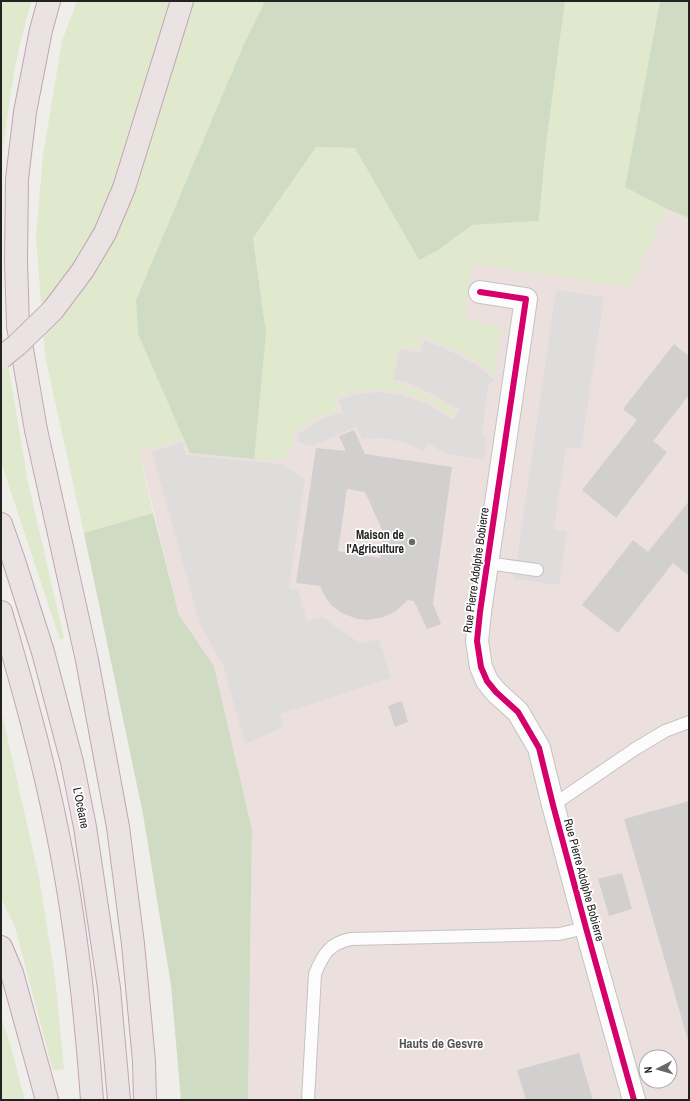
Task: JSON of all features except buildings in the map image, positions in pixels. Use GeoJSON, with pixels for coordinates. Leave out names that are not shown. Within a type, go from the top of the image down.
{"type":"FeatureCollection","features":[{"type":"Feature","properties":{"kind":"highway"},"geometry":{"type":"LineString","coordinates":[[49,1],[41,30],[25,112],[17,179],[16,262],[18,326],[36,430],[87,660],[118,827],[134,952],[144,1061],[145,1100]]}},
{"type":"Feature","properties":{"kind":"highway"},"geometry":{"type":"LineString","coordinates":[[1,358],[17,345],[53,310],[83,270],[104,233],[124,188],[182,1]]}},
{"type":"Feature","properties":{"kind":"highway","name":"L’Océane"},"geometry":{"type":"LineString","coordinates":[[1,524],[43,652],[73,769],[85,827],[109,988],[119,1100]]}},
{"type":"Feature","properties":{"kind":"highway"},"geometry":{"type":"LineString","coordinates":[[1,612],[31,716],[62,851],[81,974],[92,1100]]}},
{"type":"Feature","properties":{"kind":"highway"},"geometry":{"type":"LineString","coordinates":[[1,947],[12,973],[47,1100]]}},
{"type":"Feature","properties":{"kind":"street","name":"Rue Pierre Adolphe Bobierre"},"geometry":{"type":"LineString","coordinates":[[480,292],[526,299],[480,612],[477,641],[481,667],[487,681],[496,692],[518,712],[539,748],[586,928],[634,1100]]}},
{"type":"Feature","properties":{"kind":"lane"},"geometry":{"type":"LineString","coordinates":[[487,563],[537,570]]}},
{"type":"Feature","properties":{"kind":"lane"},"geometry":{"type":"LineString","coordinates":[[553,805],[635,748],[665,731],[689,722]]}},
{"type":"Feature","properties":{"kind":"lane"},"geometry":{"type":"LineString","coordinates":[[308,1100],[315,974],[321,959],[330,948],[341,941],[352,939],[559,934],[586,928]]}},
{"type":"Feature","properties":{"kind":"shaded area"},"geometry":{"type":"Polygon","coordinates":[[[667,209],[689,218],[689,1100],[248,1100],[252,830],[214,666],[179,615],[139,451],[185,440],[191,453],[266,333],[437,251],[472,225],[628,287],[667,209]]]}},
{"type":"Feature","properties":{"kind":"shaded area"},"geometry":{"type":"Polygon","coordinates":[[[556,290],[604,297],[581,449],[566,447],[554,529],[567,531],[559,585],[514,579],[556,290]]]}},
{"type":"Feature","properties":{"kind":"shaded area"},"geometry":{"type":"Polygon","coordinates":[[[424,340],[475,364],[494,379],[488,387],[482,434],[487,437],[484,460],[444,453],[428,443],[423,451],[403,442],[383,438],[362,439],[356,427],[312,446],[298,442],[298,434],[321,419],[343,412],[338,400],[357,394],[378,392],[401,395],[427,404],[453,420],[460,410],[411,384],[393,379],[400,349],[420,353],[424,340]]]}},
{"type":"Feature","properties":{"kind":"shaded area"},"geometry":{"type":"Polygon","coordinates":[[[182,442],[186,455],[282,464],[305,480],[289,588],[298,590],[307,621],[322,617],[360,643],[379,639],[391,678],[280,714],[284,727],[245,744],[223,665],[200,625],[152,452],[182,442]]]}},
{"type":"Feature","properties":{"kind":"green space"},"geometry":{"type":"Polygon","coordinates":[[[1,1],[32,1],[16,62],[1,166],[1,1]]]}},
{"type":"Feature","properties":{"kind":"green space"},"geometry":{"type":"Polygon","coordinates":[[[77,1],[265,1],[243,46],[136,300],[138,334],[185,440],[139,451],[153,513],[84,533],[45,356],[36,237],[43,155],[62,41],[77,1]]]}},
{"type":"Feature","properties":{"kind":"green space"},"geometry":{"type":"Polygon","coordinates":[[[265,1],[565,1],[546,145],[539,221],[472,225],[437,251],[419,260],[355,148],[316,147],[253,238],[266,333],[254,459],[190,453],[138,334],[136,300],[243,46],[265,1]]]}},
{"type":"Feature","properties":{"kind":"green space"},"geometry":{"type":"Polygon","coordinates":[[[565,1],[660,1],[625,187],[667,209],[629,287],[472,264],[465,319],[501,327],[495,375],[477,361],[456,350],[422,336],[419,350],[398,347],[392,380],[441,401],[457,412],[452,417],[430,402],[402,392],[377,390],[350,392],[334,398],[339,411],[314,419],[293,434],[294,446],[282,460],[254,459],[266,333],[253,238],[316,147],[355,148],[419,260],[437,251],[472,225],[539,221],[546,145],[565,1]]]}},
{"type":"Feature","properties":{"kind":"green space"},"geometry":{"type":"Polygon","coordinates":[[[660,1],[689,1],[689,218],[667,209],[625,187],[660,1]]]}},
{"type":"Feature","properties":{"kind":"green space"},"geometry":{"type":"Polygon","coordinates":[[[1,324],[28,482],[64,638],[60,640],[1,462],[1,324]]]}},
{"type":"Feature","properties":{"kind":"green space"},"geometry":{"type":"Polygon","coordinates":[[[153,513],[179,615],[214,666],[252,830],[248,1100],[181,1100],[171,985],[143,814],[84,533],[153,513]]]}},
{"type":"Feature","properties":{"kind":"green space"},"geometry":{"type":"Polygon","coordinates":[[[1,709],[39,877],[55,977],[64,1069],[53,1071],[15,927],[1,898],[1,709]]]}},
{"type":"Feature","properties":{"kind":"green space"},"geometry":{"type":"Polygon","coordinates":[[[1,1017],[9,1040],[25,1100],[1,1100],[1,1017]]]}},
{"type":"Feature","properties":{"kind":"cycle path"},"geometry":{"type":"LineString","coordinates":[[480,292],[526,299],[480,612],[477,641],[481,667],[487,681],[496,692],[518,712],[539,748],[586,928],[634,1100]]}},
{"type":"Feature","properties":{"kind":"place","name":"Maison de l'Agriculture"},"geometry":{"type":"Point","coordinates":[412,542]}},
{"type":"Feature","properties":{"kind":"district","name":"Hauts de Gesvre"},"geometry":{"type":"Point","coordinates":[441,1043]}}]}
